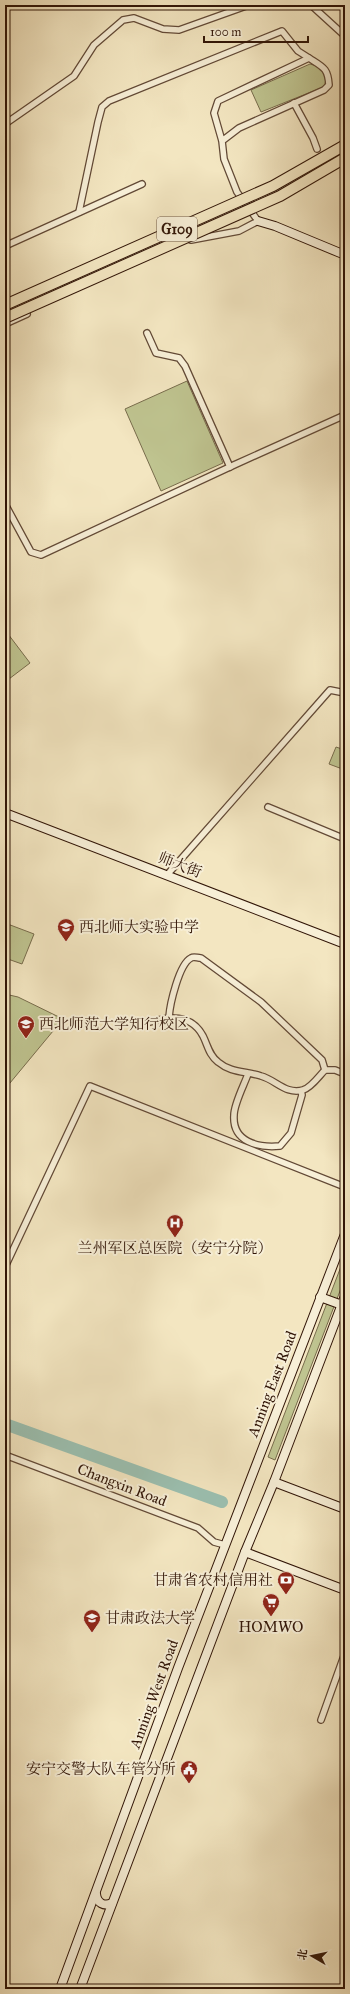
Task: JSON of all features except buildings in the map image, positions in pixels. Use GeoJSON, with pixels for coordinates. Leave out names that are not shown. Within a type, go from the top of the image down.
{"type":"FeatureCollection","features":[{"type":"Feature","properties":{"kind":"highway","name":"G109"},"geometry":{"type":"LineString","coordinates":[[5,305],[273,186],[345,145]]}},
{"type":"Feature","properties":{"kind":"highway","name":"G109"},"geometry":{"type":"LineString","coordinates":[[5,318],[280,196],[345,158]]}},
{"type":"Feature","properties":{"kind":"main road"},"geometry":{"type":"LineString","coordinates":[[258,221],[275,226],[345,255]]}},
{"type":"Feature","properties":{"kind":"main road","name":"师大街"},"geometry":{"type":"LineString","coordinates":[[5,813],[345,944]]}},
{"type":"Feature","properties":{"kind":"main road","name":"Anning East Road"},"geometry":{"type":"LineString","coordinates":[[225,1545],[345,1234]]}},
{"type":"Feature","properties":{"kind":"main road"},"geometry":{"type":"LineString","coordinates":[[80,1989],[245,1552],[274,1482],[345,1296]]}},
{"type":"Feature","properties":{"kind":"main road"},"geometry":{"type":"LineString","coordinates":[[320,1297],[342,1305]]}},
{"type":"Feature","properties":{"kind":"main road"},"geometry":{"type":"LineString","coordinates":[[274,1482],[345,1509]]}},
{"type":"Feature","properties":{"kind":"main road","name":"Anning West Road"},"geometry":{"type":"LineString","coordinates":[[60,1989],[178,1668],[225,1545]]}},
{"type":"Feature","properties":{"kind":"main road"},"geometry":{"type":"LineString","coordinates":[[245,1552],[345,1590]]}},
{"type":"Feature","properties":{"kind":"main road"},"geometry":{"type":"LineString","coordinates":[[96,1894],[97,1899],[101,1903],[107,1905],[112,1903]]}},
{"type":"Feature","properties":{"kind":"street"},"geometry":{"type":"LineString","coordinates":[[5,124],[74,76],[94,45],[123,20],[134,18],[163,29],[178,30],[249,5]]}},
{"type":"Feature","properties":{"kind":"street"},"geometry":{"type":"LineString","coordinates":[[310,5],[345,36]]}},
{"type":"Feature","properties":{"kind":"street"},"geometry":{"type":"LineString","coordinates":[[79,212],[102,107],[109,101],[282,31],[298,51],[323,67],[328,73],[329,85],[324,90],[238,128],[222,141]]}},
{"type":"Feature","properties":{"kind":"street"},"geometry":{"type":"LineString","coordinates":[[5,324],[149,257],[194,238],[239,231],[258,221],[237,192],[224,159],[222,141],[214,113],[218,101],[309,58]]}},
{"type":"Feature","properties":{"kind":"street"},"geometry":{"type":"LineString","coordinates":[[294,103],[317,149]]}},
{"type":"Feature","properties":{"kind":"street"},"geometry":{"type":"LineString","coordinates":[[5,246],[142,184]]}},
{"type":"Feature","properties":{"kind":"street"},"geometry":{"type":"LineString","coordinates":[[147,333],[156,353],[179,358],[185,366],[230,467]]}},
{"type":"Feature","properties":{"kind":"street"},"geometry":{"type":"LineString","coordinates":[[5,504],[31,552],[41,555],[345,415]]}},
{"type":"Feature","properties":{"kind":"street"},"geometry":{"type":"LineString","coordinates":[[167,875],[330,690],[345,693]]}},
{"type":"Feature","properties":{"kind":"street"},"geometry":{"type":"LineString","coordinates":[[268,807],[345,839]]}},
{"type":"Feature","properties":{"kind":"street"},"geometry":{"type":"LineString","coordinates":[[169,1017],[171,1000],[184,968],[190,959],[194,957],[201,958],[261,1002],[322,1060],[325,1070]]}},
{"type":"Feature","properties":{"kind":"street"},"geometry":{"type":"LineString","coordinates":[[140,1025],[169,1017],[188,1022],[196,1027],[203,1036],[209,1053],[218,1063],[232,1071],[266,1077],[285,1090],[301,1091],[308,1088],[325,1070],[335,1070],[345,1074]]}},
{"type":"Feature","properties":{"kind":"street"},"geometry":{"type":"LineString","coordinates":[[248,1074],[233,1114],[235,1129],[246,1141],[265,1148],[280,1146],[291,1133],[302,1096],[301,1091]]}},
{"type":"Feature","properties":{"kind":"street"},"geometry":{"type":"LineString","coordinates":[[5,1267],[90,1086],[345,1187]]}},
{"type":"Feature","properties":{"kind":"street","name":"Changxin Road"},"geometry":{"type":"LineString","coordinates":[[5,1456],[198,1528],[214,1542],[225,1545]]}},
{"type":"Feature","properties":{"kind":"street"},"geometry":{"type":"LineString","coordinates":[[321,1720],[345,1654]]}},
{"type":"Feature","properties":{"kind":"green space"},"geometry":{"type":"Polygon","coordinates":[[[310,64],[320,68],[324,73],[326,80],[325,84],[321,88],[261,112],[251,90],[310,64]]]}},
{"type":"Feature","properties":{"kind":"green space"},"geometry":{"type":"Polygon","coordinates":[[[187,381],[223,463],[161,491],[125,409],[187,381]]]}},
{"type":"Feature","properties":{"kind":"green space"},"geometry":{"type":"Polygon","coordinates":[[[5,630],[30,663],[5,682],[5,630]]]}},
{"type":"Feature","properties":{"kind":"green space"},"geometry":{"type":"Polygon","coordinates":[[[336,747],[345,750],[345,770],[329,764],[336,747]]]}},
{"type":"Feature","properties":{"kind":"green space"},"geometry":{"type":"Polygon","coordinates":[[[5,923],[34,934],[22,964],[5,958],[5,923]]]}},
{"type":"Feature","properties":{"kind":"green space","name":"西北师范大学知行校区"},"geometry":{"type":"Polygon","coordinates":[[[5,994],[18,997],[63,1019],[5,1089],[5,994]]]}},
{"type":"Feature","properties":{"kind":"green space"},"geometry":{"type":"Polygon","coordinates":[[[345,1256],[345,1278],[275,1460],[268,1457],[345,1256]]]}},
{"type":"Feature","properties":{"kind":"waterway"},"geometry":{"type":"LineString","coordinates":[[5,1424],[222,1502]]}},
{"type":"Feature","properties":{"kind":"place","name":"西北师大实验中学"},"geometry":{"type":"Point","coordinates":[66,942]}},
{"type":"Feature","properties":{"kind":"place","name":"西北师范大学知行校区"},"geometry":{"type":"Point","coordinates":[26,1039]}},
{"type":"Feature","properties":{"kind":"place","name":"兰州军区总医院（安宁分院）"},"geometry":{"type":"Point","coordinates":[175,1238]}},
{"type":"Feature","properties":{"kind":"place","name":"甘肃省农村信用社"},"geometry":{"type":"Point","coordinates":[286,1595]}},
{"type":"Feature","properties":{"kind":"place","name":"HOMWO"},"geometry":{"type":"Point","coordinates":[271,1617]}},
{"type":"Feature","properties":{"kind":"place","name":"甘肃政法大学"},"geometry":{"type":"Point","coordinates":[92,1633]}},
{"type":"Feature","properties":{"kind":"place","name":"安宁交警大队车管分所"},"geometry":{"type":"Point","coordinates":[189,1784]}}]}
